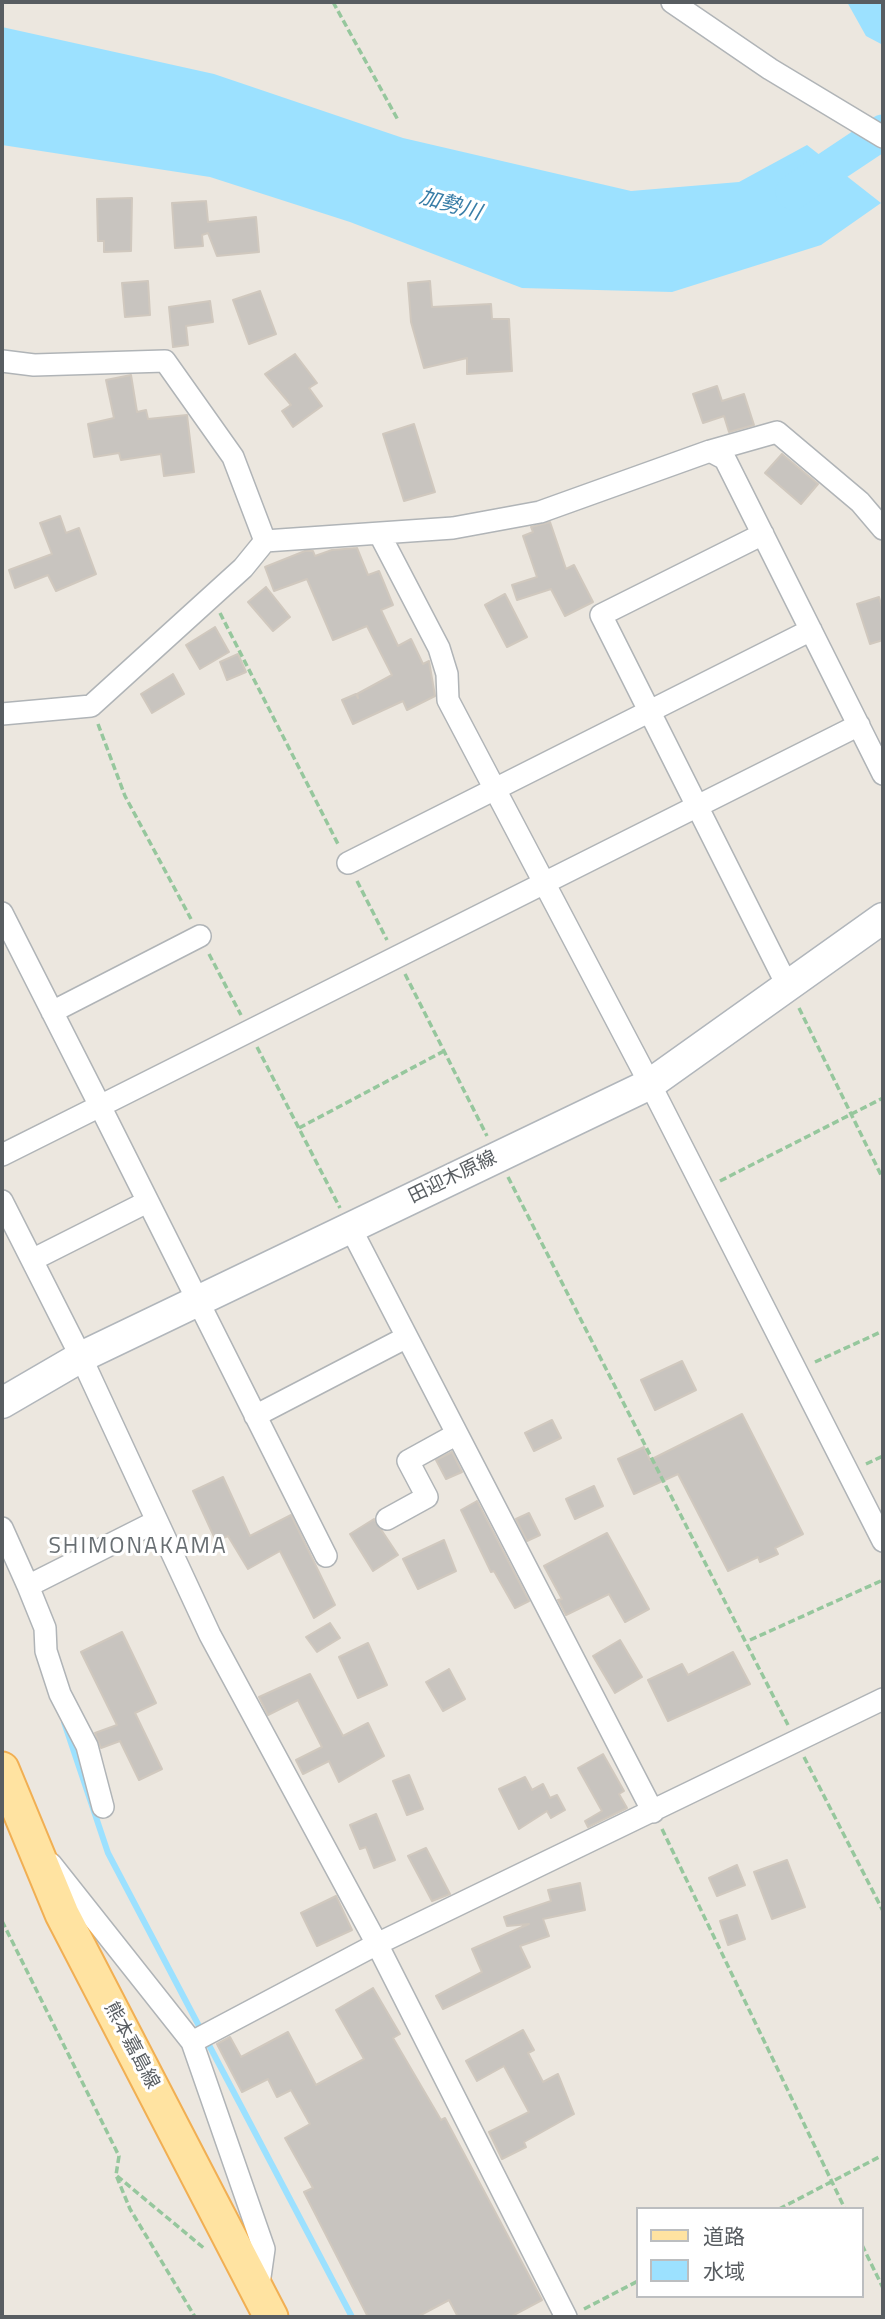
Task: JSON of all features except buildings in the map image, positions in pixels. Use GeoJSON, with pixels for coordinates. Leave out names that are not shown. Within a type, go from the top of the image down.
{"type":"FeatureCollection","features":[{"type":"Feature","properties":{"kind":"main road","name":"田迎木原線"},"geometry":{"type":"LineString","coordinates":[[2,1403],[81,1357],[650,1084],[883,918]]}},
{"type":"Feature","properties":{"kind":"main road","name":"熊本嘉島線"},"geometry":{"type":"LineString","coordinates":[[2,1769],[35,1843],[62,1914],[265,2305]]}},
{"type":"Feature","properties":{"kind":"street"},"geometry":{"type":"LineString","coordinates":[[672,2],[770,69],[883,137]]}},
{"type":"Feature","properties":{"kind":"street"},"geometry":{"type":"LineString","coordinates":[[2,361],[34,365],[166,360],[233,457],[265,541]]}},
{"type":"Feature","properties":{"kind":"street"},"geometry":{"type":"LineString","coordinates":[[2,714],[91,706],[243,568],[265,541],[453,528],[540,512],[710,451],[777,432],[860,502],[883,528]]}},
{"type":"Feature","properties":{"kind":"street"},"geometry":{"type":"LineString","coordinates":[[710,451],[725,459],[883,774]]}},
{"type":"Feature","properties":{"kind":"street"},"geometry":{"type":"LineString","coordinates":[[763,534],[601,615],[788,987]]}},
{"type":"Feature","properties":{"kind":"street"},"geometry":{"type":"LineString","coordinates":[[380,535],[439,648],[447,674],[447,701],[650,1084],[883,1541]]}},
{"type":"Feature","properties":{"kind":"street"},"geometry":{"type":"LineString","coordinates":[[348,863],[811,630]]}},
{"type":"Feature","properties":{"kind":"street"},"geometry":{"type":"LineString","coordinates":[[2,1155],[859,725]]}},
{"type":"Feature","properties":{"kind":"street"},"geometry":{"type":"LineString","coordinates":[[2,916],[326,1556]]}},
{"type":"Feature","properties":{"kind":"street"},"geometry":{"type":"LineString","coordinates":[[52,1012],[200,936]]}},
{"type":"Feature","properties":{"kind":"street"},"geometry":{"type":"LineString","coordinates":[[2,1200],[81,1357],[210,1635],[573,2314]]}},
{"type":"Feature","properties":{"kind":"street"},"geometry":{"type":"LineString","coordinates":[[32,1260],[147,1202]]}},
{"type":"Feature","properties":{"kind":"street"},"geometry":{"type":"LineString","coordinates":[[350,1227],[653,1812]]}},
{"type":"Feature","properties":{"kind":"street"},"geometry":{"type":"LineString","coordinates":[[255,1416],[407,1337]]}},
{"type":"Feature","properties":{"kind":"street"},"geometry":{"type":"LineString","coordinates":[[387,1519],[427,1497],[408,1461],[457,1434]]}},
{"type":"Feature","properties":{"kind":"street"},"geometry":{"type":"LineString","coordinates":[[28,1586],[157,1521]]}},
{"type":"Feature","properties":{"kind":"street"},"geometry":{"type":"LineString","coordinates":[[2,1528],[45,1628],[46,1651],[60,1694],[87,1746],[103,1807]]}},
{"type":"Feature","properties":{"kind":"street"},"geometry":{"type":"LineString","coordinates":[[192,2042],[376,1944],[883,1699]]}},
{"type":"Feature","properties":{"kind":"street"},"geometry":{"type":"LineString","coordinates":[[35,1843],[192,2042],[264,2249],[265,2305]]}},
{"type":"Feature","properties":{"kind":"path"},"geometry":{"type":"LineString","coordinates":[[333,2],[398,120]]}},
{"type":"Feature","properties":{"kind":"path"},"geometry":{"type":"LineString","coordinates":[[211,597],[883,1910]]}},
{"type":"Feature","properties":{"kind":"path"},"geometry":{"type":"LineString","coordinates":[[91,706],[125,796],[350,1227]]}},
{"type":"Feature","properties":{"kind":"path"},"geometry":{"type":"LineString","coordinates":[[788,987],[883,1179]]}},
{"type":"Feature","properties":{"kind":"path"},"geometry":{"type":"LineString","coordinates":[[299,1128],[444,1051]]}},
{"type":"Feature","properties":{"kind":"path"},"geometry":{"type":"LineString","coordinates":[[704,1189],[883,1098]]}},
{"type":"Feature","properties":{"kind":"path"},"geometry":{"type":"LineString","coordinates":[[796,1370],[883,1331]]}},
{"type":"Feature","properties":{"kind":"path"},"geometry":{"type":"LineString","coordinates":[[750,1640],[883,1580]]}},
{"type":"Feature","properties":{"kind":"path"},"geometry":{"type":"LineString","coordinates":[[653,1812],[844,2207]]}},
{"type":"Feature","properties":{"kind":"path"},"geometry":{"type":"LineString","coordinates":[[2,1921],[119,2156],[116,2175],[130,2209],[195,2317]]}},
{"type":"Feature","properties":{"kind":"path"},"geometry":{"type":"LineString","coordinates":[[783,2207],[883,2155]]}},
{"type":"Feature","properties":{"kind":"path"},"geometry":{"type":"LineString","coordinates":[[116,2175],[207,2251]]}},
{"type":"Feature","properties":{"kind":"path"},"geometry":{"type":"LineString","coordinates":[[864,2249],[883,2288]]}},
{"type":"Feature","properties":{"kind":"path"},"geometry":{"type":"LineString","coordinates":[[573,2314],[636,2282]]}},
{"type":"Feature","properties":{"kind":"water"},"geometry":{"type":"Polygon","coordinates":[[[847,2],[883,2],[883,45],[866,36],[847,2]]]}},
{"type":"Feature","properties":{"kind":"water"},"geometry":{"type":"Polygon","coordinates":[[[2,27],[214,74],[403,138],[631,191],[739,182],[807,145],[881,203],[821,245],[672,292],[522,288],[350,222],[210,177],[2,145],[2,27]]]}},
{"type":"Feature","properties":{"kind":"waterway","name":"加勢川"},"geometry":{"type":"LineString","coordinates":[[793,192],[883,132]]}},
{"type":"Feature","properties":{"kind":"waterway"},"geometry":{"type":"LineString","coordinates":[[64,1722],[108,1853],[352,2317]]}},
{"type":"Feature","properties":{"kind":"district","name":"SHIMONAKAMA"},"geometry":{"type":"Point","coordinates":[138,1547]}}]}
